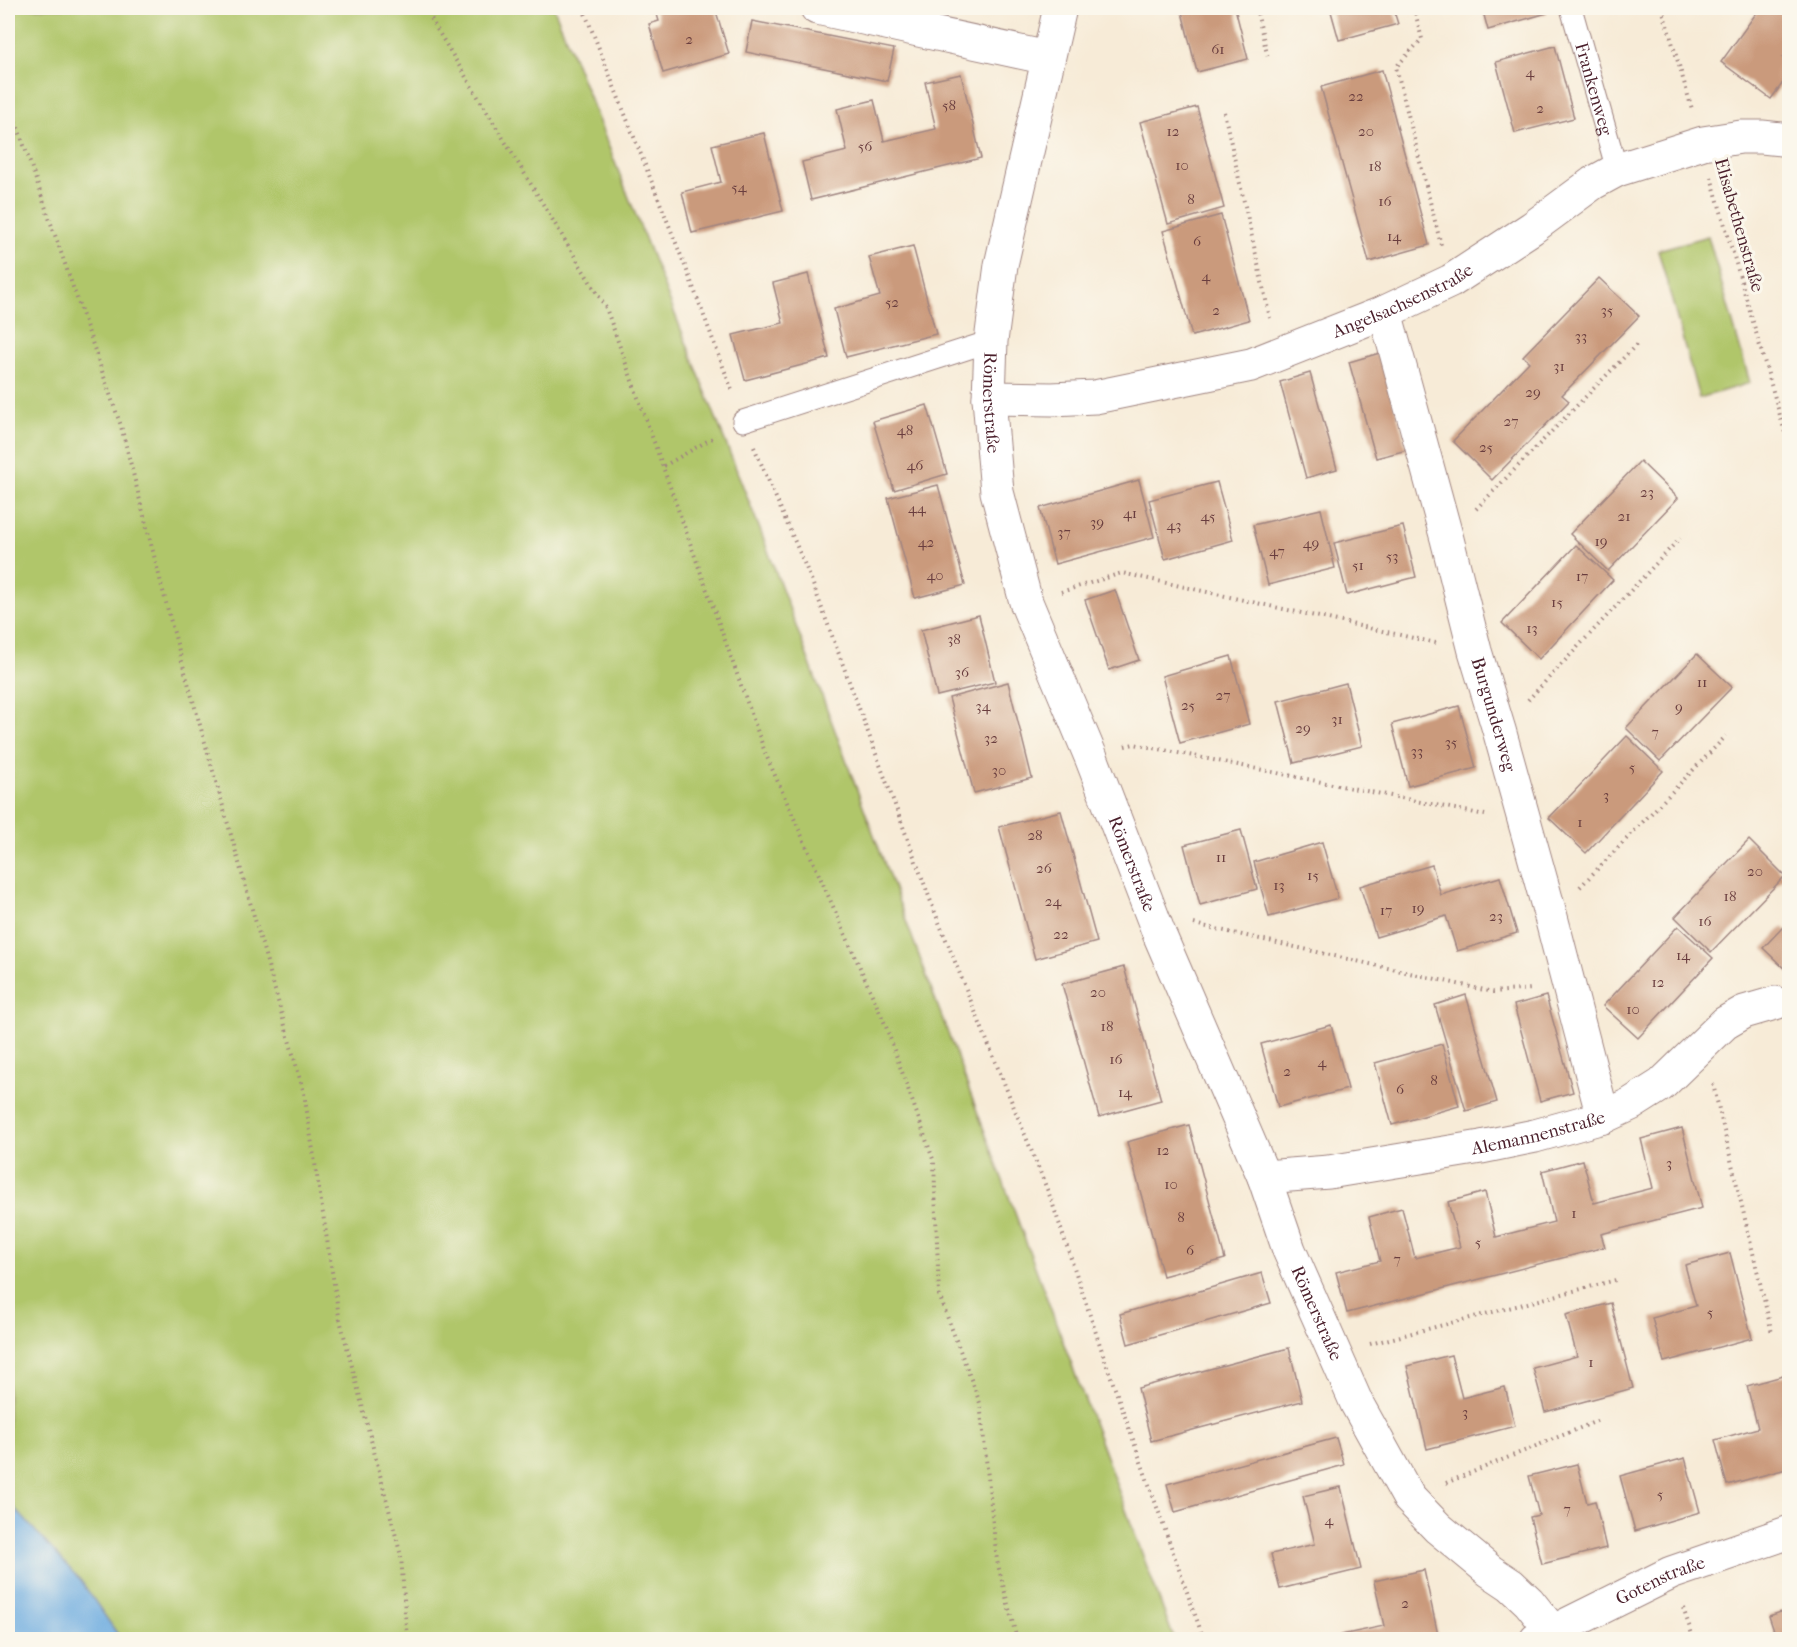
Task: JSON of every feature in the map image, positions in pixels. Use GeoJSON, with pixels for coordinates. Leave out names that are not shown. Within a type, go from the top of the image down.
{"type":"FeatureCollection","features":[{"type":"Feature","properties":{"kind":"street"},"geometry":{"type":"LineString","coordinates":[[817,8],[1048,58]]}},
{"type":"Feature","properties":{"kind":"street","name":"Römerstraße"},"geometry":{"type":"LineString","coordinates":[[1060,8],[1001,265],[991,341],[989,398],[997,492],[1026,602],[1091,757],[1160,936],[1264,1178],[1289,1250],[1357,1404],[1409,1498],[1438,1528],[1490,1571],[1511,1585],[1529,1602],[1544,1635]]}},
{"type":"Feature","properties":{"kind":"street","name":"Angelsachsenstraße"},"geometry":{"type":"LineString","coordinates":[[989,398],[1095,397],[1251,364],[1385,312],[1450,281],[1532,228],[1593,183],[1617,170],[1703,143],[1741,137],[1790,140]]}},
{"type":"Feature","properties":{"kind":"street","name":"Burgunderweg"},"geometry":{"type":"LineString","coordinates":[[1385,312],[1475,651],[1570,987],[1603,1117]]}},
{"type":"Feature","properties":{"kind":"street","name":"Alemannenstraße"},"geometry":{"type":"LineString","coordinates":[[1264,1178],[1329,1172],[1481,1147],[1535,1136],[1603,1117],[1631,1104],[1661,1085],[1725,1023],[1744,1012],[1775,1003]]}},
{"type":"Feature","properties":{"kind":"street","name":"Gotenstraße"},"geometry":{"type":"LineString","coordinates":[[1544,1635],[1671,1573],[1790,1532]]}},
{"type":"Feature","properties":{"kind":"lane","name":"Frankenweg"},"geometry":{"type":"LineString","coordinates":[[1571,8],[1617,170]]}},
{"type":"Feature","properties":{"kind":"lane"},"geometry":{"type":"LineString","coordinates":[[743,421],[991,341]]}},
{"type":"Feature","properties":{"kind":"path"},"geometry":{"type":"LineString","coordinates":[[426,8],[606,308],[766,755],[885,1024],[934,1162],[939,1294],[980,1403],[997,1561],[1017,1640]]}},
{"type":"Feature","properties":{"kind":"path"},"geometry":{"type":"LineString","coordinates":[[583,8],[743,421],[811,579],[934,910],[1051,1199],[1204,1640]]}},
{"type":"Feature","properties":{"kind":"path"},"geometry":{"type":"LineString","coordinates":[[1256,8],[1268,58]]}},
{"type":"Feature","properties":{"kind":"path"},"geometry":{"type":"LineString","coordinates":[[1413,8],[1422,39],[1396,67],[1450,281]]}},
{"type":"Feature","properties":{"kind":"path","name":"Elisabethenstraße"},"geometry":{"type":"LineString","coordinates":[[1662,8],[1703,143],[1713,185],[1790,450]]}},
{"type":"Feature","properties":{"kind":"path"},"geometry":{"type":"LineString","coordinates":[[8,99],[121,426],[172,626],[304,1093],[339,1316],[401,1556],[407,1640]]}},
{"type":"Feature","properties":{"kind":"path"},"geometry":{"type":"LineString","coordinates":[[1224,112],[1278,354]]}},
{"type":"Feature","properties":{"kind":"path"},"geometry":{"type":"LineString","coordinates":[[1447,539],[1637,344]]}},
{"type":"Feature","properties":{"kind":"path"},"geometry":{"type":"LineString","coordinates":[[664,466],[743,421]]}},
{"type":"Feature","properties":{"kind":"path"},"geometry":{"type":"LineString","coordinates":[[1499,730],[1680,538]]}},
{"type":"Feature","properties":{"kind":"path"},"geometry":{"type":"LineString","coordinates":[[1026,602],[1122,573],[1475,651]]}},
{"type":"Feature","properties":{"kind":"path"},"geometry":{"type":"LineString","coordinates":[[1551,917],[1726,736]]}},
{"type":"Feature","properties":{"kind":"path"},"geometry":{"type":"LineString","coordinates":[[1091,757],[1134,744],[1524,823]]}},
{"type":"Feature","properties":{"kind":"path"},"geometry":{"type":"LineString","coordinates":[[1160,936],[1193,924],[1493,992],[1570,987]]}},
{"type":"Feature","properties":{"kind":"path"},"geometry":{"type":"LineString","coordinates":[[1703,1043],[1772,1333]]}},
{"type":"Feature","properties":{"kind":"path"},"geometry":{"type":"LineString","coordinates":[[1334,1354],[1616,1280]]}},
{"type":"Feature","properties":{"kind":"path"},"geometry":{"type":"LineString","coordinates":[[1409,1498],[1597,1421]]}},
{"type":"Feature","properties":{"kind":"green space"},"geometry":{"type":"Polygon","coordinates":[[[8,8],[554,8],[759,527],[1174,1639],[8,1640],[8,8]]]}},
{"type":"Feature","properties":{"kind":"green space"},"geometry":{"type":"Polygon","coordinates":[[[1708,236],[1750,383],[1699,398],[1658,250],[1708,236]]]}},
{"type":"Feature","properties":{"kind":"water"},"geometry":{"type":"Polygon","coordinates":[[[8,1501],[81,1581],[121,1639],[8,1639],[8,1501]]]}},
{"type":"Feature","properties":{"kind":"building"},"geometry":{"type":"Polygon","coordinates":[[[655,8],[715,8],[729,54],[663,73],[649,24],[659,21],[655,8]]]}},
{"type":"Feature","properties":{"kind":"building"},"geometry":{"type":"Polygon","coordinates":[[[1181,8],[1235,8],[1248,59],[1197,72],[1181,8]]]}},
{"type":"Feature","properties":{"kind":"building"},"geometry":{"type":"Polygon","coordinates":[[[1330,8],[1393,8],[1398,24],[1339,40],[1330,8]]]}},
{"type":"Feature","properties":{"kind":"building"},"geometry":{"type":"Polygon","coordinates":[[[1482,8],[1545,8],[1547,13],[1488,30],[1482,8]]]}},
{"type":"Feature","properties":{"kind":"building"},"geometry":{"type":"Polygon","coordinates":[[[1760,8],[1790,8],[1790,61],[1782,57],[1790,63],[1790,73],[1771,99],[1721,62],[1760,8]]]}},
{"type":"Feature","properties":{"kind":"building"},"geometry":{"type":"Polygon","coordinates":[[[752,21],[894,49],[887,81],[746,52],[752,21]]]}},
{"type":"Feature","properties":{"kind":"building"},"geometry":{"type":"Polygon","coordinates":[[[1555,46],[1574,118],[1515,133],[1496,62],[1555,46]]]}},
{"type":"Feature","properties":{"kind":"building"},"geometry":{"type":"Polygon","coordinates":[[[1382,70],[1429,245],[1369,262],[1321,87],[1382,70]]]}},
{"type":"Feature","properties":{"kind":"building"},"geometry":{"type":"Polygon","coordinates":[[[961,74],[981,158],[811,200],[802,162],[847,151],[837,109],[874,100],[884,141],[936,129],[925,82],[961,74]]]}},
{"type":"Feature","properties":{"kind":"building"},"geometry":{"type":"Polygon","coordinates":[[[1197,107],[1224,208],[1168,224],[1140,122],[1197,107]]]}},
{"type":"Feature","properties":{"kind":"building"},"geometry":{"type":"Polygon","coordinates":[[[764,133],[783,211],[692,233],[682,192],[721,182],[712,145],[764,133]]]}},
{"type":"Feature","properties":{"kind":"building"},"geometry":{"type":"Polygon","coordinates":[[[1221,215],[1249,320],[1192,336],[1163,231],[1221,215]]]}},
{"type":"Feature","properties":{"kind":"building"},"geometry":{"type":"Polygon","coordinates":[[[913,246],[936,334],[846,357],[834,309],[880,296],[869,257],[913,246]]]}},
{"type":"Feature","properties":{"kind":"building"},"geometry":{"type":"Polygon","coordinates":[[[808,274],[829,358],[745,380],[733,335],[783,323],[773,283],[808,274]]]}},
{"type":"Feature","properties":{"kind":"building"},"geometry":{"type":"Polygon","coordinates":[[[1599,278],[1639,316],[1562,395],[1569,401],[1492,480],[1453,441],[1529,362],[1523,356],[1599,278]]]}},
{"type":"Feature","properties":{"kind":"building"},"geometry":{"type":"Polygon","coordinates":[[[1380,353],[1407,450],[1376,458],[1349,362],[1380,353]]]}},
{"type":"Feature","properties":{"kind":"building"},"geometry":{"type":"Polygon","coordinates":[[[1310,373],[1337,469],[1306,478],[1280,382],[1310,373]]]}},
{"type":"Feature","properties":{"kind":"building"},"geometry":{"type":"Polygon","coordinates":[[[927,405],[947,474],[894,490],[873,421],[927,405]]]}},
{"type":"Feature","properties":{"kind":"building"},"geometry":{"type":"Polygon","coordinates":[[[1640,461],[1678,498],[1608,571],[1570,534],[1640,461]]]}},
{"type":"Feature","properties":{"kind":"building"},"geometry":{"type":"Polygon","coordinates":[[[1139,480],[1154,537],[1055,564],[1040,508],[1139,480]]]}},
{"type":"Feature","properties":{"kind":"building"},"geometry":{"type":"Polygon","coordinates":[[[1217,482],[1233,540],[1165,559],[1149,500],[1217,482]]]}},
{"type":"Feature","properties":{"kind":"building"},"geometry":{"type":"Polygon","coordinates":[[[938,485],[965,585],[915,598],[888,498],[938,485]]]}},
{"type":"Feature","properties":{"kind":"building"},"geometry":{"type":"Polygon","coordinates":[[[1321,509],[1335,568],[1268,585],[1253,525],[1321,509]]]}},
{"type":"Feature","properties":{"kind":"building"},"geometry":{"type":"Polygon","coordinates":[[[1403,526],[1416,577],[1347,595],[1334,543],[1403,526]]]}},
{"type":"Feature","properties":{"kind":"building"},"geometry":{"type":"Polygon","coordinates":[[[1576,545],[1613,580],[1539,659],[1502,623],[1576,545]]]}},
{"type":"Feature","properties":{"kind":"building"},"geometry":{"type":"Polygon","coordinates":[[[1115,590],[1139,660],[1109,670],[1085,600],[1115,590]]]}},
{"type":"Feature","properties":{"kind":"building"},"geometry":{"type":"Polygon","coordinates":[[[979,615],[995,682],[937,696],[921,630],[979,615]]]}},
{"type":"Feature","properties":{"kind":"building"},"geometry":{"type":"Polygon","coordinates":[[[1697,654],[1732,687],[1660,761],[1626,728],[1697,654]]]}},
{"type":"Feature","properties":{"kind":"building"},"geometry":{"type":"Polygon","coordinates":[[[1231,656],[1249,724],[1180,743],[1162,676],[1231,656]]]}},
{"type":"Feature","properties":{"kind":"building"},"geometry":{"type":"Polygon","coordinates":[[[1008,682],[1032,778],[974,793],[949,698],[1008,682]]]}},
{"type":"Feature","properties":{"kind":"building"},"geometry":{"type":"Polygon","coordinates":[[[1346,683],[1362,746],[1294,763],[1278,701],[1346,683]]]}},
{"type":"Feature","properties":{"kind":"building"},"geometry":{"type":"Polygon","coordinates":[[[1459,706],[1476,768],[1408,786],[1392,724],[1459,706]]]}},
{"type":"Feature","properties":{"kind":"building"},"geometry":{"type":"Polygon","coordinates":[[[1627,736],[1663,771],[1586,853],[1549,818],[1627,736]]]}},
{"type":"Feature","properties":{"kind":"building"},"geometry":{"type":"Polygon","coordinates":[[[1061,811],[1097,942],[1035,959],[999,827],[1061,811]]]}},
{"type":"Feature","properties":{"kind":"building"},"geometry":{"type":"Polygon","coordinates":[[[1241,830],[1257,889],[1200,905],[1184,845],[1241,830]]]}},
{"type":"Feature","properties":{"kind":"building"},"geometry":{"type":"Polygon","coordinates":[[[1749,840],[1785,876],[1711,952],[1675,917],[1749,840]]]}},
{"type":"Feature","properties":{"kind":"building"},"geometry":{"type":"Polygon","coordinates":[[[1322,842],[1338,898],[1269,917],[1254,862],[1322,842]]]}},
{"type":"Feature","properties":{"kind":"building"},"geometry":{"type":"Polygon","coordinates":[[[1432,865],[1441,895],[1500,877],[1517,933],[1457,951],[1446,916],[1376,937],[1360,886],[1432,865]]]}},
{"type":"Feature","properties":{"kind":"building"},"geometry":{"type":"Polygon","coordinates":[[[1678,926],[1713,958],[1638,1038],[1603,1006],[1678,926]]]}},
{"type":"Feature","properties":{"kind":"building"},"geometry":{"type":"Polygon","coordinates":[[[1783,927],[1790,933],[1790,974],[1763,948],[1783,927]]]}},
{"type":"Feature","properties":{"kind":"building"},"geometry":{"type":"Polygon","coordinates":[[[1124,967],[1161,1100],[1099,1117],[1062,984],[1124,967]]]}},
{"type":"Feature","properties":{"kind":"building"},"geometry":{"type":"Polygon","coordinates":[[[1466,995],[1497,1102],[1466,1111],[1435,1005],[1466,995]]]}},
{"type":"Feature","properties":{"kind":"building"},"geometry":{"type":"Polygon","coordinates":[[[1546,996],[1573,1092],[1540,1101],[1514,1005],[1546,996]]]}},
{"type":"Feature","properties":{"kind":"building"},"geometry":{"type":"Polygon","coordinates":[[[1331,1025],[1348,1089],[1278,1107],[1261,1044],[1331,1025]]]}},
{"type":"Feature","properties":{"kind":"building"},"geometry":{"type":"Polygon","coordinates":[[[1442,1044],[1459,1106],[1392,1125],[1375,1063],[1442,1044]]]}},
{"type":"Feature","properties":{"kind":"building"},"geometry":{"type":"Polygon","coordinates":[[[1189,1125],[1225,1259],[1163,1276],[1127,1142],[1189,1125]]]}},
{"type":"Feature","properties":{"kind":"building"},"geometry":{"type":"Polygon","coordinates":[[[1682,1128],[1702,1208],[1601,1234],[1605,1247],[1347,1313],[1336,1272],[1380,1261],[1369,1217],[1402,1208],[1415,1258],[1460,1247],[1448,1202],[1485,1192],[1496,1237],[1554,1222],[1542,1171],[1583,1160],[1594,1203],[1653,1188],[1641,1139],[1682,1128]]]}},
{"type":"Feature","properties":{"kind":"building"},"geometry":{"type":"Polygon","coordinates":[[[1730,1253],[1752,1338],[1664,1362],[1652,1318],[1696,1306],[1685,1265],[1730,1253]]]}},
{"type":"Feature","properties":{"kind":"building"},"geometry":{"type":"Polygon","coordinates":[[[1262,1273],[1271,1303],[1128,1344],[1120,1314],[1262,1273]]]}},
{"type":"Feature","properties":{"kind":"building"},"geometry":{"type":"Polygon","coordinates":[[[1611,1303],[1633,1388],[1545,1412],[1533,1368],[1577,1356],[1566,1315],[1611,1303]]]}},
{"type":"Feature","properties":{"kind":"building"},"geometry":{"type":"Polygon","coordinates":[[[1289,1348],[1302,1401],[1151,1441],[1138,1388],[1289,1348]]]}},
{"type":"Feature","properties":{"kind":"building"},"geometry":{"type":"Polygon","coordinates":[[[1451,1355],[1462,1398],[1505,1387],[1515,1426],[1427,1449],[1407,1366],[1451,1355]]]}},
{"type":"Feature","properties":{"kind":"building"},"geometry":{"type":"Polygon","coordinates":[[[1790,1374],[1790,1468],[1727,1485],[1715,1440],[1758,1428],[1747,1386],[1790,1374]]]}},
{"type":"Feature","properties":{"kind":"building"},"geometry":{"type":"Polygon","coordinates":[[[1336,1438],[1344,1465],[1175,1512],[1167,1484],[1336,1438]]]}},
{"type":"Feature","properties":{"kind":"building"},"geometry":{"type":"Polygon","coordinates":[[[1685,1458],[1700,1512],[1635,1531],[1620,1476],[1685,1458]]]}},
{"type":"Feature","properties":{"kind":"building"},"geometry":{"type":"Polygon","coordinates":[[[1577,1464],[1587,1503],[1595,1501],[1606,1548],[1542,1564],[1530,1517],[1539,1515],[1529,1476],[1577,1464]]]}},
{"type":"Feature","properties":{"kind":"building"},"geometry":{"type":"Polygon","coordinates":[[[1341,1487],[1361,1569],[1280,1589],[1271,1554],[1315,1544],[1303,1496],[1341,1487]]]}},
{"type":"Feature","properties":{"kind":"building"},"geometry":{"type":"Polygon","coordinates":[[[1424,1570],[1439,1640],[1342,1640],[1341,1635],[1384,1626],[1374,1581],[1424,1570]]]}},
{"type":"Feature","properties":{"kind":"building"},"geometry":{"type":"Polygon","coordinates":[[[1790,1609],[1790,1640],[1777,1640],[1769,1616],[1790,1609]]]}}]}
